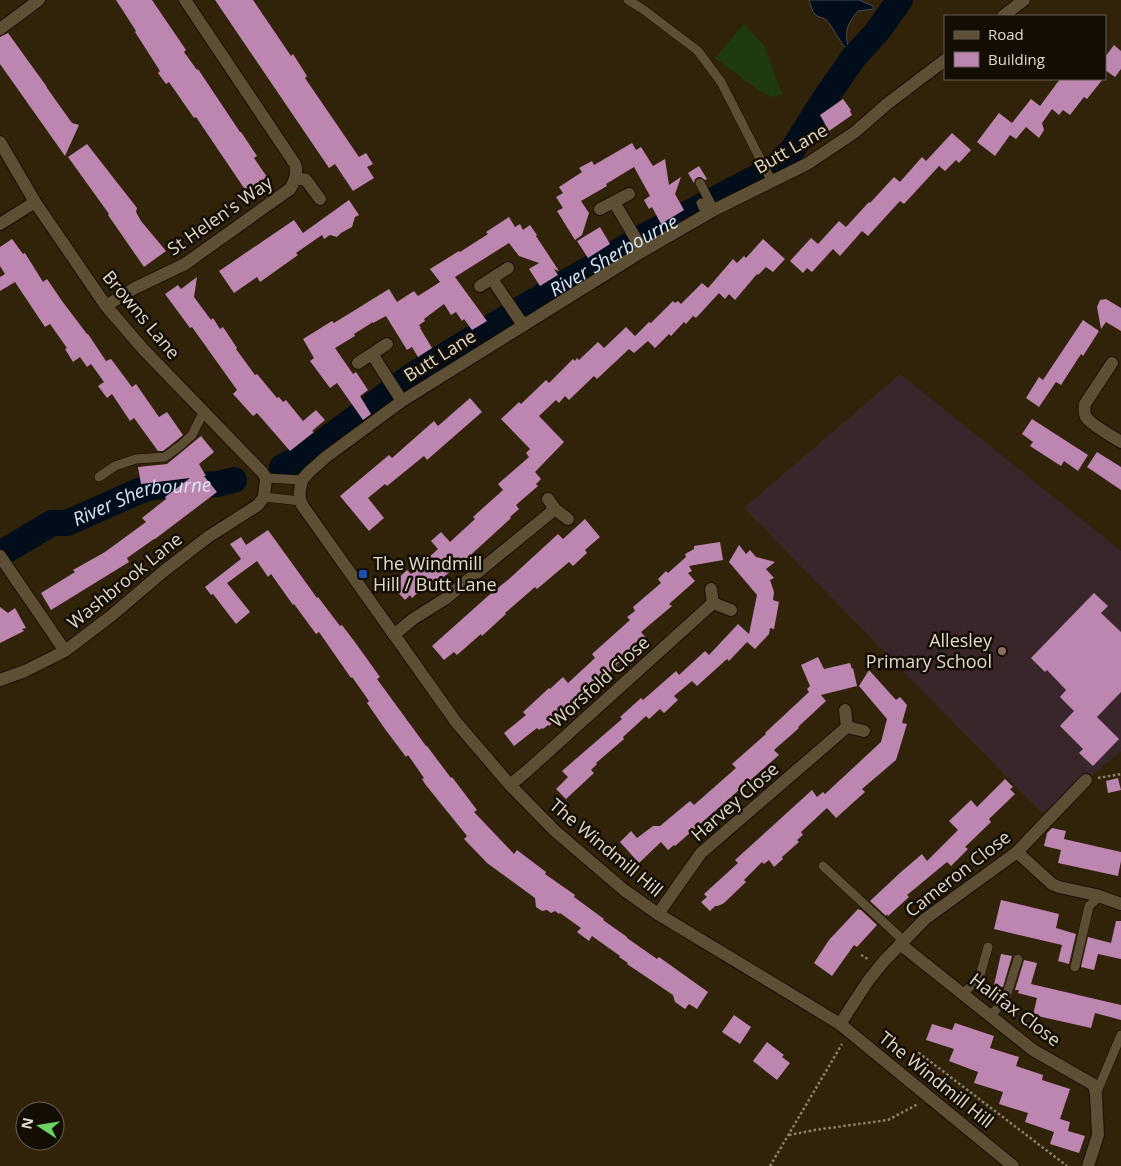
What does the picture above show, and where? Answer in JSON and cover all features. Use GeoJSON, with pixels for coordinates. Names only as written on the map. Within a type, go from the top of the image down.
{"type":"FeatureCollection","features":[{"type":"Feature","properties":{"kind":"street"},"geometry":{"type":"LineString","coordinates":[[0,29],[40,0]]}},
{"type":"Feature","properties":{"kind":"street","name":"St Helen's Way"},"geometry":{"type":"LineString","coordinates":[[106,306],[133,289],[185,264],[290,189],[296,178],[297,170],[295,164],[185,0]]}},
{"type":"Feature","properties":{"kind":"street"},"geometry":{"type":"LineString","coordinates":[[1004,15],[1024,0]]}},
{"type":"Feature","properties":{"kind":"street","name":"Butt Lane"},"geometry":{"type":"LineString","coordinates":[[302,480],[308,472],[400,398],[517,316],[639,243],[707,206],[768,175],[807,164],[855,132],[887,104],[944,61]]}},
{"type":"Feature","properties":{"kind":"street","name":"Browns Lane"},"geometry":{"type":"LineString","coordinates":[[0,142],[35,202],[106,306],[143,349],[266,478]]}},
{"type":"Feature","properties":{"kind":"street","name":"St Helen's Way"},"geometry":{"type":"LineString","coordinates":[[296,178],[306,180],[320,199]]}},
{"type":"Feature","properties":{"kind":"street"},"geometry":{"type":"LineString","coordinates":[[600,209],[629,194]]}},
{"type":"Feature","properties":{"kind":"street"},"geometry":{"type":"LineString","coordinates":[[0,224],[35,202]]}},
{"type":"Feature","properties":{"kind":"street"},"geometry":{"type":"LineString","coordinates":[[614,202],[639,243]]}},
{"type":"Feature","properties":{"kind":"street"},"geometry":{"type":"LineString","coordinates":[[480,286],[508,268]]}},
{"type":"Feature","properties":{"kind":"street"},"geometry":{"type":"LineString","coordinates":[[492,279],[517,316]]}},
{"type":"Feature","properties":{"kind":"street"},"geometry":{"type":"LineString","coordinates":[[358,362],[387,344]]}},
{"type":"Feature","properties":{"kind":"street","name":"Butt Lane"},"geometry":{"type":"LineString","coordinates":[[372,354],[400,398]]}},
{"type":"Feature","properties":{"kind":"street"},"geometry":{"type":"LineString","coordinates":[[1112,363],[1085,404],[1084,410],[1090,422],[1121,442]]}},
{"type":"Feature","properties":{"kind":"street"},"geometry":{"type":"LineString","coordinates":[[264,496],[266,478]]}},
{"type":"Feature","properties":{"kind":"street"},"geometry":{"type":"LineString","coordinates":[[300,501],[299,492],[302,480]]}},
{"type":"Feature","properties":{"kind":"street","name":"Washbrook Lane"},"geometry":{"type":"LineString","coordinates":[[0,680],[64,651],[111,616],[208,537],[258,505],[264,496]]}},
{"type":"Feature","properties":{"kind":"street","name":"The Windmill Hill"},"geometry":{"type":"LineString","coordinates":[[300,501],[456,722],[510,785],[555,831],[624,890],[658,914],[845,1028],[1013,1166]]}},
{"type":"Feature","properties":{"kind":"street"},"geometry":{"type":"LineString","coordinates":[[394,635],[413,619],[445,598],[551,504],[568,519]]}},
{"type":"Feature","properties":{"kind":"street"},"geometry":{"type":"LineString","coordinates":[[2,559],[64,651]]}},
{"type":"Feature","properties":{"kind":"street"},"geometry":{"type":"LineString","coordinates":[[711,589],[713,604],[731,610]]}},
{"type":"Feature","properties":{"kind":"street","name":"Worsfold Close"},"geometry":{"type":"LineString","coordinates":[[510,785],[713,604]]}},
{"type":"Feature","properties":{"kind":"street"},"geometry":{"type":"LineString","coordinates":[[845,710],[848,727],[864,731]]}},
{"type":"Feature","properties":{"kind":"street","name":"Harvey Close"},"geometry":{"type":"LineString","coordinates":[[658,914],[701,853],[848,727]]}},
{"type":"Feature","properties":{"kind":"street","name":"Cameron Close"},"geometry":{"type":"LineString","coordinates":[[845,1028],[868,981],[902,942],[925,920],[1017,852],[1086,780]]}},
{"type":"Feature","properties":{"kind":"street"},"geometry":{"type":"LineString","coordinates":[[1017,852],[1052,884],[1121,904]]}},
{"type":"Feature","properties":{"kind":"street","name":"Halifax Close"},"geometry":{"type":"LineString","coordinates":[[902,942],[962,994],[1033,1050],[1094,1086],[1096,1095]]}},
{"type":"Feature","properties":{"kind":"street"},"geometry":{"type":"LineString","coordinates":[[1088,1166],[1098,1135],[1096,1095]]}},
{"type":"Feature","properties":{"kind":"lane"},"geometry":{"type":"LineString","coordinates":[[628,0],[698,51],[721,82],[768,175]]}},
{"type":"Feature","properties":{"kind":"lane"},"geometry":{"type":"LineString","coordinates":[[700,183],[707,206]]}},
{"type":"Feature","properties":{"kind":"lane"},"geometry":{"type":"LineString","coordinates":[[99,477],[115,466],[136,459],[165,457],[192,435],[204,411]]}},
{"type":"Feature","properties":{"kind":"lane"},"geometry":{"type":"LineString","coordinates":[[266,478],[302,480]]}},
{"type":"Feature","properties":{"kind":"lane"},"geometry":{"type":"LineString","coordinates":[[264,496],[300,501]]}},
{"type":"Feature","properties":{"kind":"lane"},"geometry":{"type":"LineString","coordinates":[[823,866],[902,942]]}},
{"type":"Feature","properties":{"kind":"lane"},"geometry":{"type":"LineString","coordinates":[[1076,967],[1089,906],[1099,897]]}},
{"type":"Feature","properties":{"kind":"lane"},"geometry":{"type":"LineString","coordinates":[[962,994],[980,979],[988,947]]}},
{"type":"Feature","properties":{"kind":"lane"},"geometry":{"type":"LineString","coordinates":[[990,1016],[1005,1000],[1018,959]]}},
{"type":"Feature","properties":{"kind":"lane"},"geometry":{"type":"LineString","coordinates":[[1096,1095],[1121,1035]]}},
{"type":"Feature","properties":{"kind":"path"},"geometry":{"type":"LineString","coordinates":[[1086,780],[1121,774]]}},
{"type":"Feature","properties":{"kind":"path"},"geometry":{"type":"LineString","coordinates":[[770,1166],[789,1135],[845,1028]]}},
{"type":"Feature","properties":{"kind":"path"},"geometry":{"type":"LineString","coordinates":[[902,1074],[919,1053],[1067,1166]]}},
{"type":"Feature","properties":{"kind":"path"},"geometry":{"type":"LineString","coordinates":[[789,1135],[888,1120],[918,1104]]}},
{"type":"Feature","properties":{"kind":"shaded area","name":"Allesley Primary School"},"geometry":{"type":"Polygon","coordinates":[[[900,374],[1121,551],[1121,751],[1042,813],[744,508],[900,374]]]}},
{"type":"Feature","properties":{"kind":"green space"},"geometry":{"type":"Polygon","coordinates":[[[744,24],[764,45],[782,94],[771,97],[758,90],[715,58],[744,24]]]}},
{"type":"Feature","properties":{"kind":"water"},"geometry":{"type":"Polygon","coordinates":[[[809,0],[859,0],[873,6],[874,9],[858,11],[849,23],[846,35],[848,46],[845,47],[829,23],[813,12],[809,0]]]}},
{"type":"Feature","properties":{"kind":"building"},"geometry":{"type":"Polygon","coordinates":[[[116,0],[152,0],[186,50],[184,52],[198,69],[257,156],[254,158],[267,177],[246,191],[196,117],[194,118],[169,82],[166,84],[158,73],[160,71],[116,0]]]}},
{"type":"Feature","properties":{"kind":"building"},"geometry":{"type":"Polygon","coordinates":[[[215,0],[253,0],[291,56],[293,54],[307,76],[305,78],[359,157],[366,153],[373,164],[367,167],[374,178],[353,191],[335,164],[329,168],[215,0]]]}},
{"type":"Feature","properties":{"kind":"building"},"geometry":{"type":"Polygon","coordinates":[[[8,33],[72,123],[79,125],[65,156],[0,64],[0,37],[8,33]]]}},
{"type":"Feature","properties":{"kind":"building"},"geometry":{"type":"Polygon","coordinates":[[[1114,45],[1121,51],[1121,69],[1115,77],[1106,71],[1106,56],[1114,45]]]}},
{"type":"Feature","properties":{"kind":"building"},"geometry":{"type":"Polygon","coordinates":[[[1059,80],[1102,80],[1087,99],[1084,97],[1070,115],[1063,110],[1059,115],[1052,109],[1042,123],[1044,130],[1039,138],[1026,127],[1016,139],[1010,135],[995,156],[977,142],[999,113],[1012,123],[1031,99],[1040,106],[1059,80]]]}},
{"type":"Feature","properties":{"kind":"building"},"geometry":{"type":"Polygon","coordinates":[[[843,99],[851,110],[852,115],[829,131],[820,115],[843,99]]]}},
{"type":"Feature","properties":{"kind":"building"},"geometry":{"type":"Polygon","coordinates":[[[952,133],[971,150],[959,163],[956,160],[945,171],[939,166],[904,204],[900,201],[868,236],[862,231],[840,256],[833,249],[812,272],[807,268],[803,273],[790,261],[811,238],[818,244],[839,221],[846,227],[894,177],[900,182],[922,157],[926,161],[952,133]]]}},
{"type":"Feature","properties":{"kind":"building"},"geometry":{"type":"Polygon","coordinates":[[[632,143],[636,150],[641,147],[653,166],[665,159],[669,185],[681,177],[675,194],[684,210],[661,224],[652,207],[649,209],[644,200],[650,196],[634,167],[581,201],[589,213],[582,235],[575,240],[557,211],[563,208],[556,197],[563,193],[559,187],[582,172],[579,168],[592,161],[594,165],[632,143]]]}},
{"type":"Feature","properties":{"kind":"building"},"geometry":{"type":"Polygon","coordinates":[[[87,144],[137,208],[136,212],[141,221],[166,251],[144,267],[68,157],[87,144]]]}},
{"type":"Feature","properties":{"kind":"building"},"geometry":{"type":"Polygon","coordinates":[[[699,166],[707,179],[698,177],[694,183],[688,173],[699,166]]]}},
{"type":"Feature","properties":{"kind":"building"},"geometry":{"type":"Polygon","coordinates":[[[349,200],[359,215],[355,217],[352,227],[337,237],[330,235],[324,239],[322,235],[260,282],[257,277],[234,293],[219,271],[294,220],[303,233],[349,200]]]}},
{"type":"Feature","properties":{"kind":"building"},"geometry":{"type":"Polygon","coordinates":[[[509,217],[515,227],[520,224],[523,230],[530,225],[559,271],[554,269],[558,275],[540,286],[529,269],[539,263],[519,256],[509,243],[455,277],[487,321],[472,330],[456,312],[451,315],[444,304],[419,325],[432,348],[418,357],[412,347],[407,350],[386,316],[373,322],[335,348],[353,374],[356,372],[368,390],[360,396],[371,414],[363,420],[337,383],[330,388],[310,361],[314,358],[303,339],[332,321],[334,323],[389,289],[397,302],[414,291],[418,296],[440,282],[430,269],[488,234],[486,232],[509,217]]]}},
{"type":"Feature","properties":{"kind":"building"},"geometry":{"type":"Polygon","coordinates":[[[600,227],[610,244],[588,258],[577,241],[600,227]]]}},
{"type":"Feature","properties":{"kind":"building"},"geometry":{"type":"Polygon","coordinates":[[[12,239],[23,254],[25,253],[43,282],[47,279],[106,361],[111,359],[132,387],[136,384],[159,417],[167,412],[183,435],[163,451],[158,451],[134,418],[130,421],[112,394],[107,398],[98,386],[104,382],[91,364],[87,367],[80,357],[73,362],[65,349],[67,348],[50,324],[45,327],[15,282],[0,291],[0,277],[5,274],[0,266],[0,247],[12,239]]]}},
{"type":"Feature","properties":{"kind":"building"},"geometry":{"type":"Polygon","coordinates":[[[763,239],[785,259],[773,272],[766,267],[757,274],[735,300],[729,294],[725,299],[719,293],[696,318],[693,316],[686,324],[684,322],[671,336],[669,334],[655,348],[648,341],[634,353],[629,349],[597,379],[594,376],[569,400],[565,396],[559,403],[556,400],[539,416],[564,442],[535,472],[541,479],[536,484],[538,486],[516,505],[519,509],[511,518],[463,562],[430,589],[426,585],[412,598],[410,595],[405,600],[391,585],[407,570],[411,574],[438,549],[431,541],[441,532],[450,542],[475,519],[473,517],[503,490],[498,484],[529,457],[526,453],[530,449],[501,419],[519,402],[521,404],[546,380],[549,383],[573,359],[575,361],[577,358],[579,360],[598,342],[604,348],[626,327],[635,336],[673,301],[675,303],[678,301],[681,304],[702,283],[708,288],[733,259],[737,263],[744,256],[746,258],[763,239]]]}},
{"type":"Feature","properties":{"kind":"building"},"geometry":{"type":"Polygon","coordinates":[[[197,277],[194,297],[211,320],[213,318],[220,329],[223,327],[255,375],[257,374],[277,398],[279,397],[283,402],[286,400],[303,421],[316,410],[325,420],[312,431],[314,432],[290,451],[257,413],[253,416],[233,394],[237,390],[192,327],[190,328],[165,294],[178,285],[181,289],[197,277]]]}},
{"type":"Feature","properties":{"kind":"building"},"geometry":{"type":"Polygon","coordinates":[[[1106,299],[1121,308],[1121,331],[1106,322],[1101,329],[1097,307],[1100,300],[1106,299]]]}},
{"type":"Feature","properties":{"kind":"building"},"geometry":{"type":"Polygon","coordinates":[[[1083,320],[1099,331],[1061,385],[1056,382],[1039,407],[1026,398],[1039,377],[1043,380],[1083,320]]]}},
{"type":"Feature","properties":{"kind":"building"},"geometry":{"type":"Polygon","coordinates":[[[470,398],[482,412],[427,460],[424,456],[387,486],[385,484],[368,498],[384,518],[369,531],[340,496],[389,455],[392,458],[434,421],[438,426],[470,398]]]}},
{"type":"Feature","properties":{"kind":"building"},"geometry":{"type":"Polygon","coordinates":[[[1032,419],[1088,455],[1078,471],[1064,461],[1061,466],[1030,446],[1033,442],[1022,434],[1032,419]]]}},
{"type":"Feature","properties":{"kind":"building"},"geometry":{"type":"Polygon","coordinates":[[[201,436],[214,452],[199,464],[206,476],[204,476],[217,492],[127,558],[129,562],[51,610],[41,593],[75,572],[73,570],[105,552],[146,522],[142,518],[190,478],[141,484],[138,467],[167,464],[201,436]]]}},
{"type":"Feature","properties":{"kind":"building"},"geometry":{"type":"Polygon","coordinates":[[[1097,452],[1121,467],[1121,490],[1087,467],[1097,452]]]}},
{"type":"Feature","properties":{"kind":"building"},"geometry":{"type":"Polygon","coordinates":[[[585,519],[600,537],[585,550],[587,553],[573,566],[569,562],[537,589],[535,587],[482,636],[481,634],[457,655],[454,652],[444,660],[432,646],[558,534],[563,539],[585,519]]]}},
{"type":"Feature","properties":{"kind":"building"},"geometry":{"type":"Polygon","coordinates":[[[268,530],[317,598],[340,626],[342,625],[357,645],[380,677],[377,679],[426,746],[477,810],[474,812],[514,854],[517,850],[627,938],[657,959],[659,957],[708,992],[697,1009],[689,1004],[685,1009],[675,1002],[673,995],[627,964],[620,956],[592,936],[589,941],[577,932],[581,928],[560,913],[555,911],[551,913],[547,910],[542,911],[536,907],[535,898],[487,863],[464,839],[467,836],[425,784],[422,779],[424,778],[408,755],[406,757],[385,729],[367,703],[369,701],[319,632],[316,634],[271,574],[268,577],[257,561],[227,583],[250,612],[236,624],[213,594],[211,595],[205,587],[241,559],[230,544],[241,537],[246,545],[268,530]]]}},
{"type":"Feature","properties":{"kind":"building"},"geometry":{"type":"Polygon","coordinates":[[[720,542],[723,560],[689,566],[692,571],[688,573],[695,581],[669,604],[672,606],[641,632],[647,639],[549,726],[539,730],[537,728],[514,746],[504,733],[526,715],[523,712],[563,677],[568,683],[595,658],[592,654],[630,620],[627,617],[635,611],[633,607],[661,583],[658,579],[686,557],[685,554],[694,549],[694,546],[720,542]]]}},
{"type":"Feature","properties":{"kind":"building"},"geometry":{"type":"Polygon","coordinates":[[[739,545],[746,554],[750,550],[756,557],[775,562],[766,569],[774,578],[770,580],[774,592],[773,600],[779,602],[774,629],[770,628],[769,634],[755,649],[747,642],[729,661],[727,659],[697,686],[692,681],[674,696],[678,700],[664,713],[660,709],[649,719],[646,716],[623,737],[624,739],[596,763],[591,770],[594,773],[566,799],[556,789],[568,777],[562,771],[622,719],[620,717],[641,698],[643,700],[676,671],[679,675],[705,651],[709,655],[738,624],[749,634],[757,595],[729,562],[739,545]]]}},
{"type":"Feature","properties":{"kind":"building"},"geometry":{"type":"Polygon","coordinates":[[[1094,593],[1108,606],[1101,613],[1121,632],[1121,692],[1097,717],[1119,739],[1093,766],[1079,753],[1083,749],[1060,726],[1074,711],[1060,697],[1066,690],[1047,670],[1045,672],[1031,658],[1094,593]]]}},
{"type":"Feature","properties":{"kind":"building"},"geometry":{"type":"Polygon","coordinates":[[[0,607],[8,613],[15,608],[26,628],[22,629],[24,631],[0,643],[0,607]]]}},
{"type":"Feature","properties":{"kind":"building"},"geometry":{"type":"Polygon","coordinates":[[[818,657],[824,669],[850,663],[857,686],[821,695],[826,701],[774,750],[779,755],[675,846],[668,850],[661,842],[639,863],[620,842],[631,831],[637,838],[653,826],[660,826],[690,801],[694,805],[736,768],[732,764],[809,692],[807,689],[810,686],[801,665],[818,657]]]}},
{"type":"Feature","properties":{"kind":"building"},"geometry":{"type":"Polygon","coordinates":[[[869,670],[896,700],[900,697],[907,705],[902,723],[907,724],[896,760],[862,789],[865,792],[836,818],[827,808],[801,832],[803,835],[797,840],[799,842],[774,867],[769,860],[764,864],[762,862],[744,880],[746,882],[724,903],[715,906],[710,911],[701,902],[707,897],[704,894],[738,863],[735,860],[812,790],[817,797],[823,792],[825,794],[881,742],[887,719],[859,686],[869,670]]]}},
{"type":"Feature","properties":{"kind":"building"},"geometry":{"type":"Polygon","coordinates":[[[1118,778],[1121,790],[1108,793],[1106,781],[1118,778]]]}},
{"type":"Feature","properties":{"kind":"building"},"geometry":{"type":"Polygon","coordinates":[[[1005,779],[1013,787],[1010,789],[1015,794],[989,819],[991,822],[965,847],[968,849],[951,866],[947,862],[907,895],[909,897],[888,916],[870,901],[922,854],[927,861],[958,830],[949,821],[971,800],[977,807],[1005,779]]]}},
{"type":"Feature","properties":{"kind":"building"},"geometry":{"type":"Polygon","coordinates":[[[1052,828],[1066,831],[1064,839],[1121,852],[1118,876],[1058,863],[1061,850],[1044,846],[1047,833],[1052,828]]]}},
{"type":"Feature","properties":{"kind":"building"},"geometry":{"type":"Polygon","coordinates":[[[1001,900],[1059,914],[1056,928],[1076,934],[1069,964],[1058,961],[1062,945],[994,929],[1001,900]]]}},
{"type":"Feature","properties":{"kind":"building"},"geometry":{"type":"Polygon","coordinates":[[[858,909],[877,925],[857,947],[854,945],[832,976],[814,963],[829,940],[858,909]]]}},
{"type":"Feature","properties":{"kind":"building"},"geometry":{"type":"Polygon","coordinates":[[[1116,921],[1121,921],[1121,959],[1098,954],[1094,970],[1081,967],[1088,937],[1111,943],[1116,921]]]}},
{"type":"Feature","properties":{"kind":"building"},"geometry":{"type":"Polygon","coordinates":[[[1001,954],[1012,956],[1003,987],[994,985],[1001,954]]]}},
{"type":"Feature","properties":{"kind":"building"},"geometry":{"type":"Polygon","coordinates":[[[1024,960],[1037,963],[1031,984],[1121,1005],[1121,1020],[1095,1013],[1091,1028],[1033,1015],[1037,998],[1018,993],[1019,990],[1015,990],[1024,960]]]}},
{"type":"Feature","properties":{"kind":"building"},"geometry":{"type":"Polygon","coordinates":[[[734,1015],[751,1027],[740,1044],[722,1032],[734,1015]]]}},
{"type":"Feature","properties":{"kind":"building"},"geometry":{"type":"Polygon","coordinates":[[[955,1023],[994,1036],[990,1048],[1019,1057],[1016,1066],[1043,1075],[1042,1080],[1070,1089],[1060,1119],[1070,1122],[1068,1131],[1085,1136],[1079,1153],[1050,1144],[1054,1132],[1025,1122],[1028,1113],[999,1104],[1003,1092],[974,1083],[978,1072],[949,1061],[954,1049],[926,1040],[932,1024],[952,1030],[955,1023]]]}},
{"type":"Feature","properties":{"kind":"building"},"geometry":{"type":"Polygon","coordinates":[[[767,1042],[784,1055],[782,1057],[790,1063],[777,1080],[753,1061],[767,1042]]]}},
{"type":"Feature","properties":{"kind":"waterway","name":"River Sherbourne"},"geometry":{"type":"LineString","coordinates":[[282,467],[307,454],[413,375],[529,304],[647,235],[776,167],[793,149],[854,57],[876,33],[900,0]]}},
{"type":"Feature","properties":{"kind":"waterway","name":"River Sherbourne"},"geometry":{"type":"LineString","coordinates":[[0,554],[52,523],[67,523],[139,491],[152,487],[218,484],[234,480]]}},
{"type":"Feature","properties":{"kind":"place","name":"The Windmill Hill / Butt Lane"},"geometry":{"type":"Point","coordinates":[363,574]}},
{"type":"Feature","properties":{"kind":"place","name":"Allesley Primary School"},"geometry":{"type":"Point","coordinates":[1002,651]}}]}
